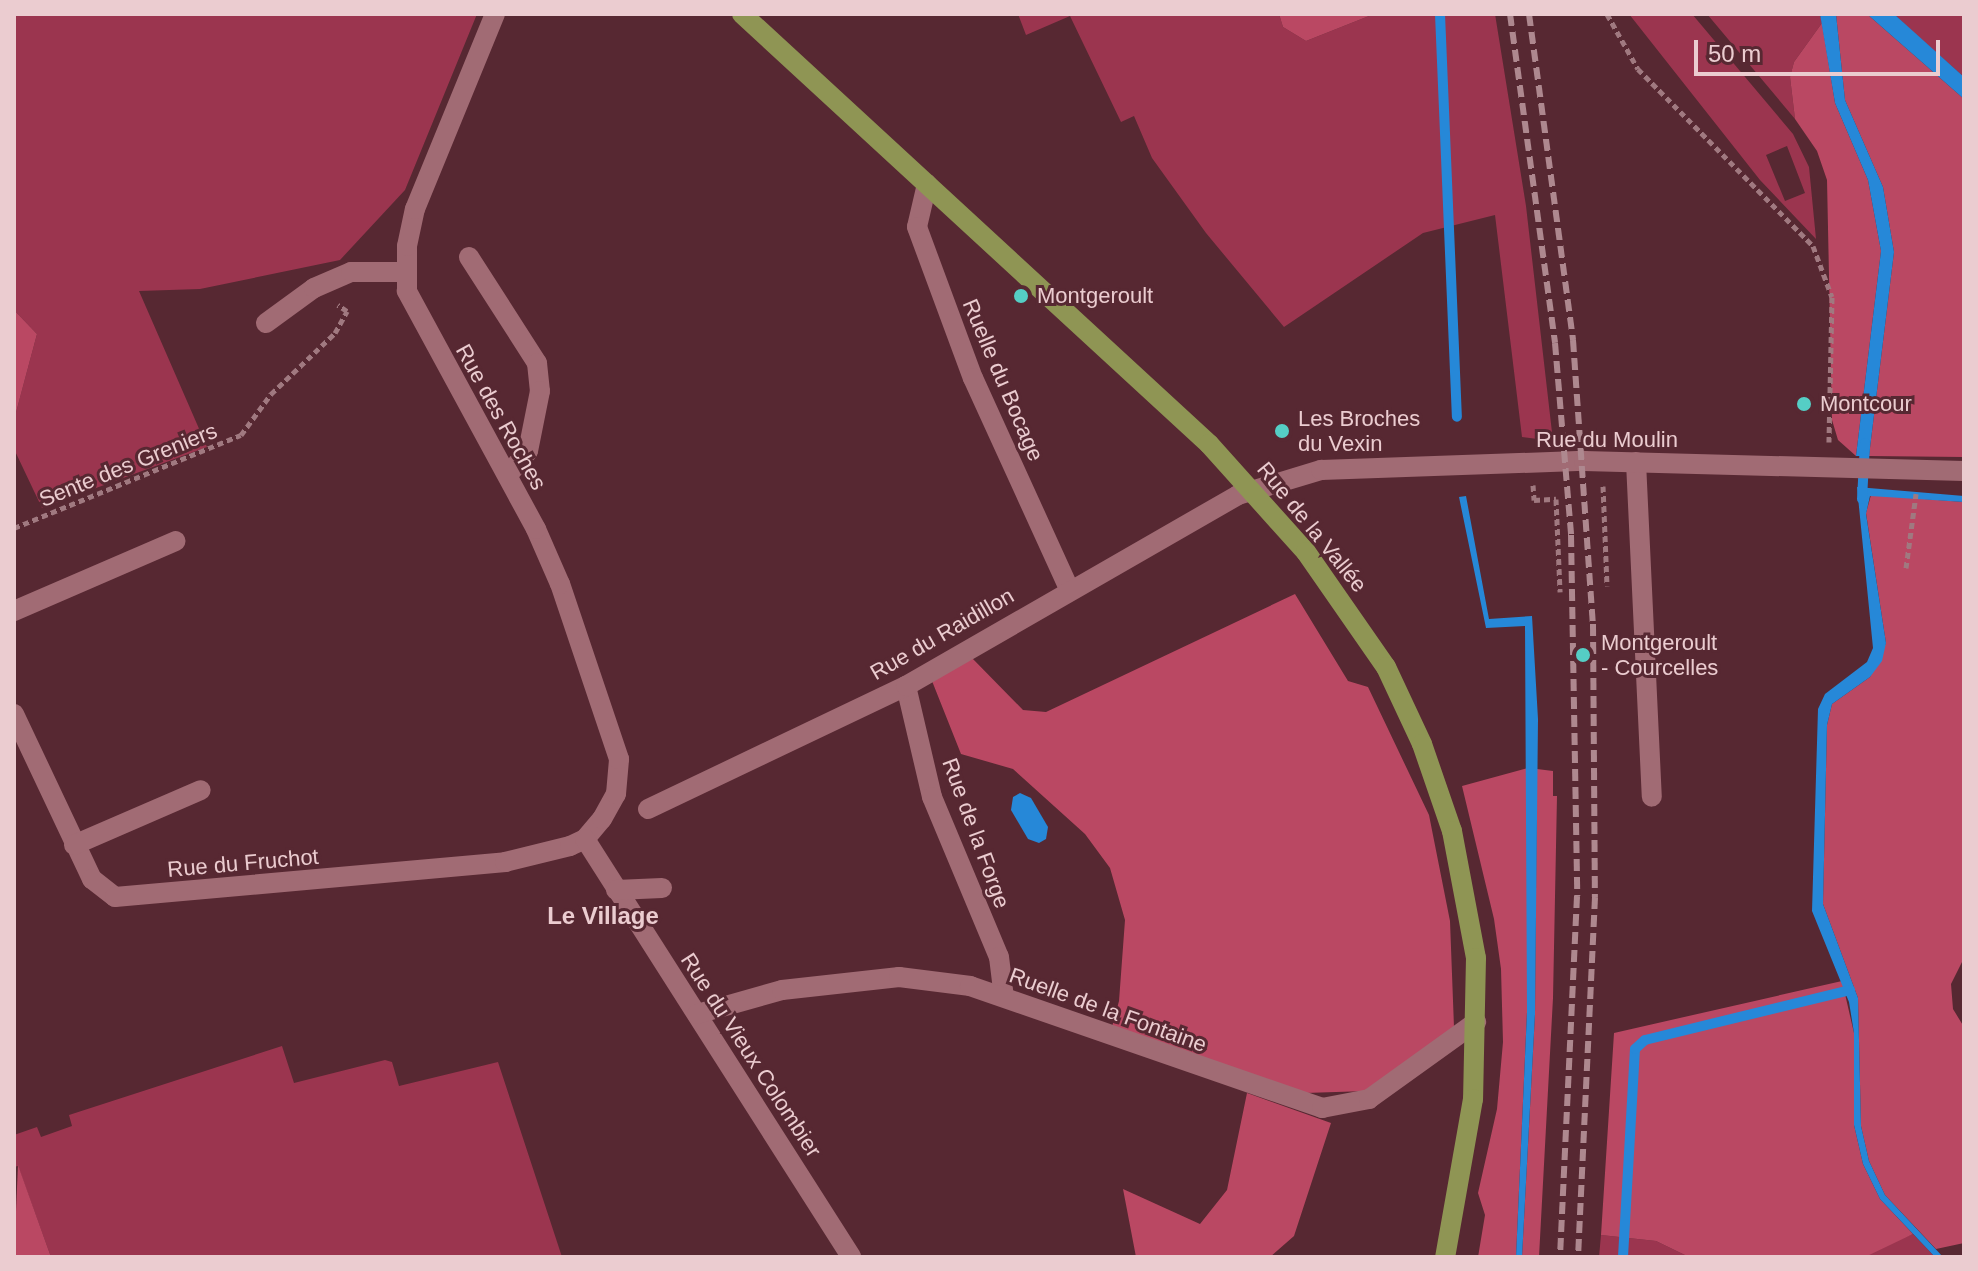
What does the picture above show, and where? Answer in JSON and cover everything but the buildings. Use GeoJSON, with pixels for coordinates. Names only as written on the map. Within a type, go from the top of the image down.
{"type":"FeatureCollection","features":[{"type":"Feature","properties":{"kind":"main road","name":"Rue de la Vallée"},"geometry":{"type":"LineString","coordinates":[[742,14],[1253,489],[1363,631],[1422,744],[1452,831],[1470,918],[1476,1022],[1473,1099],[1445,1257]]}},
{"type":"Feature","properties":{"kind":"street","name":"Rue des Roches"},"geometry":{"type":"LineString","coordinates":[[495,14],[415,209],[405,272],[413,310],[508,475],[554,570],[619,759],[616,794],[585,839]]}},
{"type":"Feature","properties":{"kind":"street","name":"Ruelle du Bocage"},"geometry":{"type":"LineString","coordinates":[[927,184],[917,227],[973,378],[1069,589]]}},
{"type":"Feature","properties":{"kind":"street"},"geometry":{"type":"LineString","coordinates":[[469,257],[537,363],[540,391],[528,451],[508,475]]}},
{"type":"Feature","properties":{"kind":"street"},"geometry":{"type":"LineString","coordinates":[[266,323],[314,288],[351,272],[405,272]]}},
{"type":"Feature","properties":{"kind":"street","name":"Rue du Moulin"},"geometry":{"type":"LineString","coordinates":[[1253,489],[1321,470],[1602,462],[1964,471]]}},
{"type":"Feature","properties":{"kind":"street"},"geometry":{"type":"LineString","coordinates":[[1636,462],[1652,797]]}},
{"type":"Feature","properties":{"kind":"street","name":"Rue du Raidillon"},"geometry":{"type":"LineString","coordinates":[[648,809],[906,686],[1069,589],[1253,489]]}},
{"type":"Feature","properties":{"kind":"street"},"geometry":{"type":"LineString","coordinates":[[14,611],[176,541]]}},
{"type":"Feature","properties":{"kind":"street","name":"Rue de la Forge"},"geometry":{"type":"LineString","coordinates":[[906,686],[932,797],[999,957],[1004,996]]}},
{"type":"Feature","properties":{"kind":"street","name":"Rue du Fruchot"},"geometry":{"type":"LineString","coordinates":[[14,714],[74,845],[102,891],[127,899],[505,862],[585,839]]}},
{"type":"Feature","properties":{"kind":"street"},"geometry":{"type":"LineString","coordinates":[[74,845],[201,790]]}},
{"type":"Feature","properties":{"kind":"street","name":"Rue du Vieux Colombier"},"geometry":{"type":"LineString","coordinates":[[585,839],[851,1257]]}},
{"type":"Feature","properties":{"kind":"street"},"geometry":{"type":"LineString","coordinates":[[616,890],[662,888]]}},
{"type":"Feature","properties":{"kind":"street","name":"Ruelle de la Fontaine"},"geometry":{"type":"LineString","coordinates":[[697,1014],[782,990],[899,977],[1004,996],[1180,1063],[1322,1108],[1369,1099],[1476,1022]]}},
{"type":"Feature","properties":{"kind":"path"},"geometry":{"type":"LineString","coordinates":[[1607,14],[1638,69],[1813,246],[1832,297],[1830,467]]}},
{"type":"Feature","properties":{"kind":"path","name":"Sente des Greniers"},"geometry":{"type":"LineString","coordinates":[[14,528],[241,435],[271,394],[335,333],[347,311],[314,288]]}},
{"type":"Feature","properties":{"kind":"path"},"geometry":{"type":"LineString","coordinates":[[1602,462],[1607,586]]}},
{"type":"Feature","properties":{"kind":"path"},"geometry":{"type":"LineString","coordinates":[[1532,464],[1534,500],[1556,499],[1560,592]]}},
{"type":"Feature","properties":{"kind":"path"},"geometry":{"type":"LineString","coordinates":[[1906,568],[1915,504]]}},
{"type":"Feature","properties":{"kind":"shaded area"},"geometry":{"type":"Polygon","coordinates":[[[14,14],[477,14],[405,190],[340,260],[200,289],[139,291],[207,447],[42,508],[14,449],[14,420],[37,334],[14,310],[14,14]]]}},
{"type":"Feature","properties":{"kind":"shaded area"},"geometry":{"type":"Polygon","coordinates":[[[1018,14],[1279,14],[1283,27],[1306,41],[1374,14],[1495,14],[1526,206],[1553,441],[1522,437],[1495,215],[1423,233],[1284,327],[1206,233],[1152,158],[1134,116],[1121,122],[1070,16],[1026,35],[1018,14]]]}},
{"type":"Feature","properties":{"kind":"shaded area"},"geometry":{"type":"Polygon","coordinates":[[[1279,14],[1374,14],[1306,41],[1283,27],[1279,14]]]}},
{"type":"Feature","properties":{"kind":"shaded area"},"geometry":{"type":"Polygon","coordinates":[[[1629,14],[1692,14],[1793,134],[1809,167],[1816,239],[1760,180],[1629,14]],[[1787,146],[1766,155],[1785,201],[1805,193],[1787,146]]]}},
{"type":"Feature","properties":{"kind":"shaded area"},"geometry":{"type":"Polygon","coordinates":[[[1707,14],[1820,14],[1822,23],[1794,62],[1790,77],[1795,119],[1707,14]]]}},
{"type":"Feature","properties":{"kind":"shaded area"},"geometry":{"type":"Polygon","coordinates":[[[1836,14],[1867,14],[1964,99],[1964,457],[1869,456],[1894,252],[1883,187],[1845,100],[1836,14]]]}},
{"type":"Feature","properties":{"kind":"shaded area"},"geometry":{"type":"Polygon","coordinates":[[[1894,14],[1964,14],[1964,77],[1913,32],[1894,14]]]}},
{"type":"Feature","properties":{"kind":"shaded area"},"geometry":{"type":"Polygon","coordinates":[[[1822,23],[1835,103],[1868,180],[1881,251],[1856,456],[1838,440],[1832,420],[1827,180],[1817,151],[1795,119],[1790,77],[1794,62],[1822,23]]]}},
{"type":"Feature","properties":{"kind":"shaded area"},"geometry":{"type":"Polygon","coordinates":[[[14,310],[37,334],[14,420],[14,310]]]}},
{"type":"Feature","properties":{"kind":"shaded area"},"geometry":{"type":"Polygon","coordinates":[[[1871,495],[1964,502],[1964,958],[1951,984],[1953,1009],[1964,1027],[1964,1243],[1936,1249],[1885,1195],[1869,1161],[1861,1126],[1858,998],[1823,904],[1827,725],[1832,704],[1870,677],[1886,643],[1866,513],[1871,495]]]}},
{"type":"Feature","properties":{"kind":"shaded area"},"geometry":{"type":"Polygon","coordinates":[[[1295,594],[1348,681],[1368,687],[1429,815],[1450,921],[1454,1027],[1367,1091],[1305,1093],[1112,1027],[1119,1001],[1125,920],[1110,868],[1085,834],[1013,769],[961,754],[932,681],[972,658],[1023,710],[1046,712],[1295,594]]]}},
{"type":"Feature","properties":{"kind":"shaded area"},"geometry":{"type":"Polygon","coordinates":[[[1528,768],[1527,1012],[1516,1257],[1478,1257],[1485,1215],[1478,1193],[1497,1109],[1503,1042],[1501,969],[1494,919],[1462,786],[1528,768]]]}},
{"type":"Feature","properties":{"kind":"shaded area"},"geometry":{"type":"Polygon","coordinates":[[[1537,769],[1553,771],[1553,796],[1557,796],[1553,998],[1539,1257],[1522,1257],[1535,1014],[1537,769]]]}},
{"type":"Feature","properties":{"kind":"shaded area"},"geometry":{"type":"Polygon","coordinates":[[[1842,981],[1854,1033],[1854,1125],[1863,1164],[1880,1199],[1913,1234],[1865,1257],[1689,1257],[1656,1241],[1601,1235],[1614,1033],[1842,981]]]}},
{"type":"Feature","properties":{"kind":"shaded area"},"geometry":{"type":"Polygon","coordinates":[[[282,1046],[294,1083],[385,1060],[392,1062],[399,1086],[498,1062],[562,1257],[51,1257],[18,1166],[14,1167],[14,1135],[37,1127],[41,1137],[72,1126],[69,1115],[282,1046]]]}},
{"type":"Feature","properties":{"kind":"shaded area"},"geometry":{"type":"Polygon","coordinates":[[[1247,1093],[1331,1123],[1294,1236],[1270,1257],[1136,1257],[1123,1189],[1200,1224],[1227,1190],[1247,1093]]]}},
{"type":"Feature","properties":{"kind":"shaded area"},"geometry":{"type":"Polygon","coordinates":[[[18,1165],[51,1257],[14,1257],[18,1165]]]}},
{"type":"Feature","properties":{"kind":"shaded area"},"geometry":{"type":"Polygon","coordinates":[[[1913,1234],[1935,1257],[1865,1257],[1872,1250],[1913,1234]]]}},
{"type":"Feature","properties":{"kind":"shaded area"},"geometry":{"type":"Polygon","coordinates":[[[1601,1235],[1656,1241],[1689,1257],[1599,1257],[1601,1235]]]}},
{"type":"Feature","properties":{"kind":"water"},"geometry":{"type":"Polygon","coordinates":[[[1820,14],[1836,14],[1845,100],[1883,187],[1894,252],[1869,456],[1856,456],[1881,251],[1868,180],[1835,103],[1820,14]]]}},
{"type":"Feature","properties":{"kind":"water"},"geometry":{"type":"Polygon","coordinates":[[[1867,14],[1894,14],[1964,77],[1964,99],[1867,14]]]}},
{"type":"Feature","properties":{"kind":"water"},"geometry":{"type":"Polygon","coordinates":[[[1857,487],[1964,496],[1964,502],[1870,496],[1866,514],[1886,643],[1882,661],[1870,677],[1832,704],[1827,725],[1823,904],[1858,998],[1861,1126],[1869,1161],[1885,1195],[1943,1257],[1935,1257],[1880,1199],[1863,1164],[1854,1125],[1854,1033],[1849,1002],[1812,911],[1818,709],[1825,694],[1867,662],[1873,648],[1857,487]]]}},
{"type":"Feature","properties":{"kind":"water"},"geometry":{"type":"Polygon","coordinates":[[[1466,496],[1489,619],[1532,616],[1538,719],[1535,1014],[1522,1257],[1516,1257],[1527,1012],[1525,626],[1486,628],[1459,497],[1466,496]]]}},
{"type":"Feature","properties":{"kind":"water"},"geometry":{"type":"Polygon","coordinates":[[[1020,793],[1031,798],[1048,827],[1046,839],[1039,843],[1028,839],[1011,810],[1013,797],[1020,793]]]}},
{"type":"Feature","properties":{"kind":"waterway"},"geometry":{"type":"LineString","coordinates":[[1440,14],[1457,417]]}},
{"type":"Feature","properties":{"kind":"waterway"},"geometry":{"type":"LineString","coordinates":[[1862,499],[1865,443]]}},
{"type":"Feature","properties":{"kind":"waterway"},"geometry":{"type":"LineString","coordinates":[[1623,1257],[1635,1049],[1645,1040],[1850,990]]}},
{"type":"Feature","properties":{"kind":"railway"},"geometry":{"type":"LineString","coordinates":[[1510,14],[1555,343],[1571,535],[1577,896],[1560,1257]]}},
{"type":"Feature","properties":{"kind":"railway"},"geometry":{"type":"LineString","coordinates":[[1529,14],[1573,340],[1593,624],[1595,897],[1578,1257]]}},
{"type":"Feature","properties":{"kind":"place","name":"Montgeroult"},"geometry":{"type":"Point","coordinates":[1021,296]}},
{"type":"Feature","properties":{"kind":"place","name":"Montcour"},"geometry":{"type":"Point","coordinates":[1804,404]}},
{"type":"Feature","properties":{"kind":"place","name":"Les Broches du Vexin"},"geometry":{"type":"Point","coordinates":[1282,431]}},
{"type":"Feature","properties":{"kind":"place","name":"Montgeroult - Courcelles"},"geometry":{"type":"Point","coordinates":[1583,655]}},
{"type":"Feature","properties":{"kind":"district","name":"Le Village"},"geometry":{"type":"Point","coordinates":[603,916]}}]}
